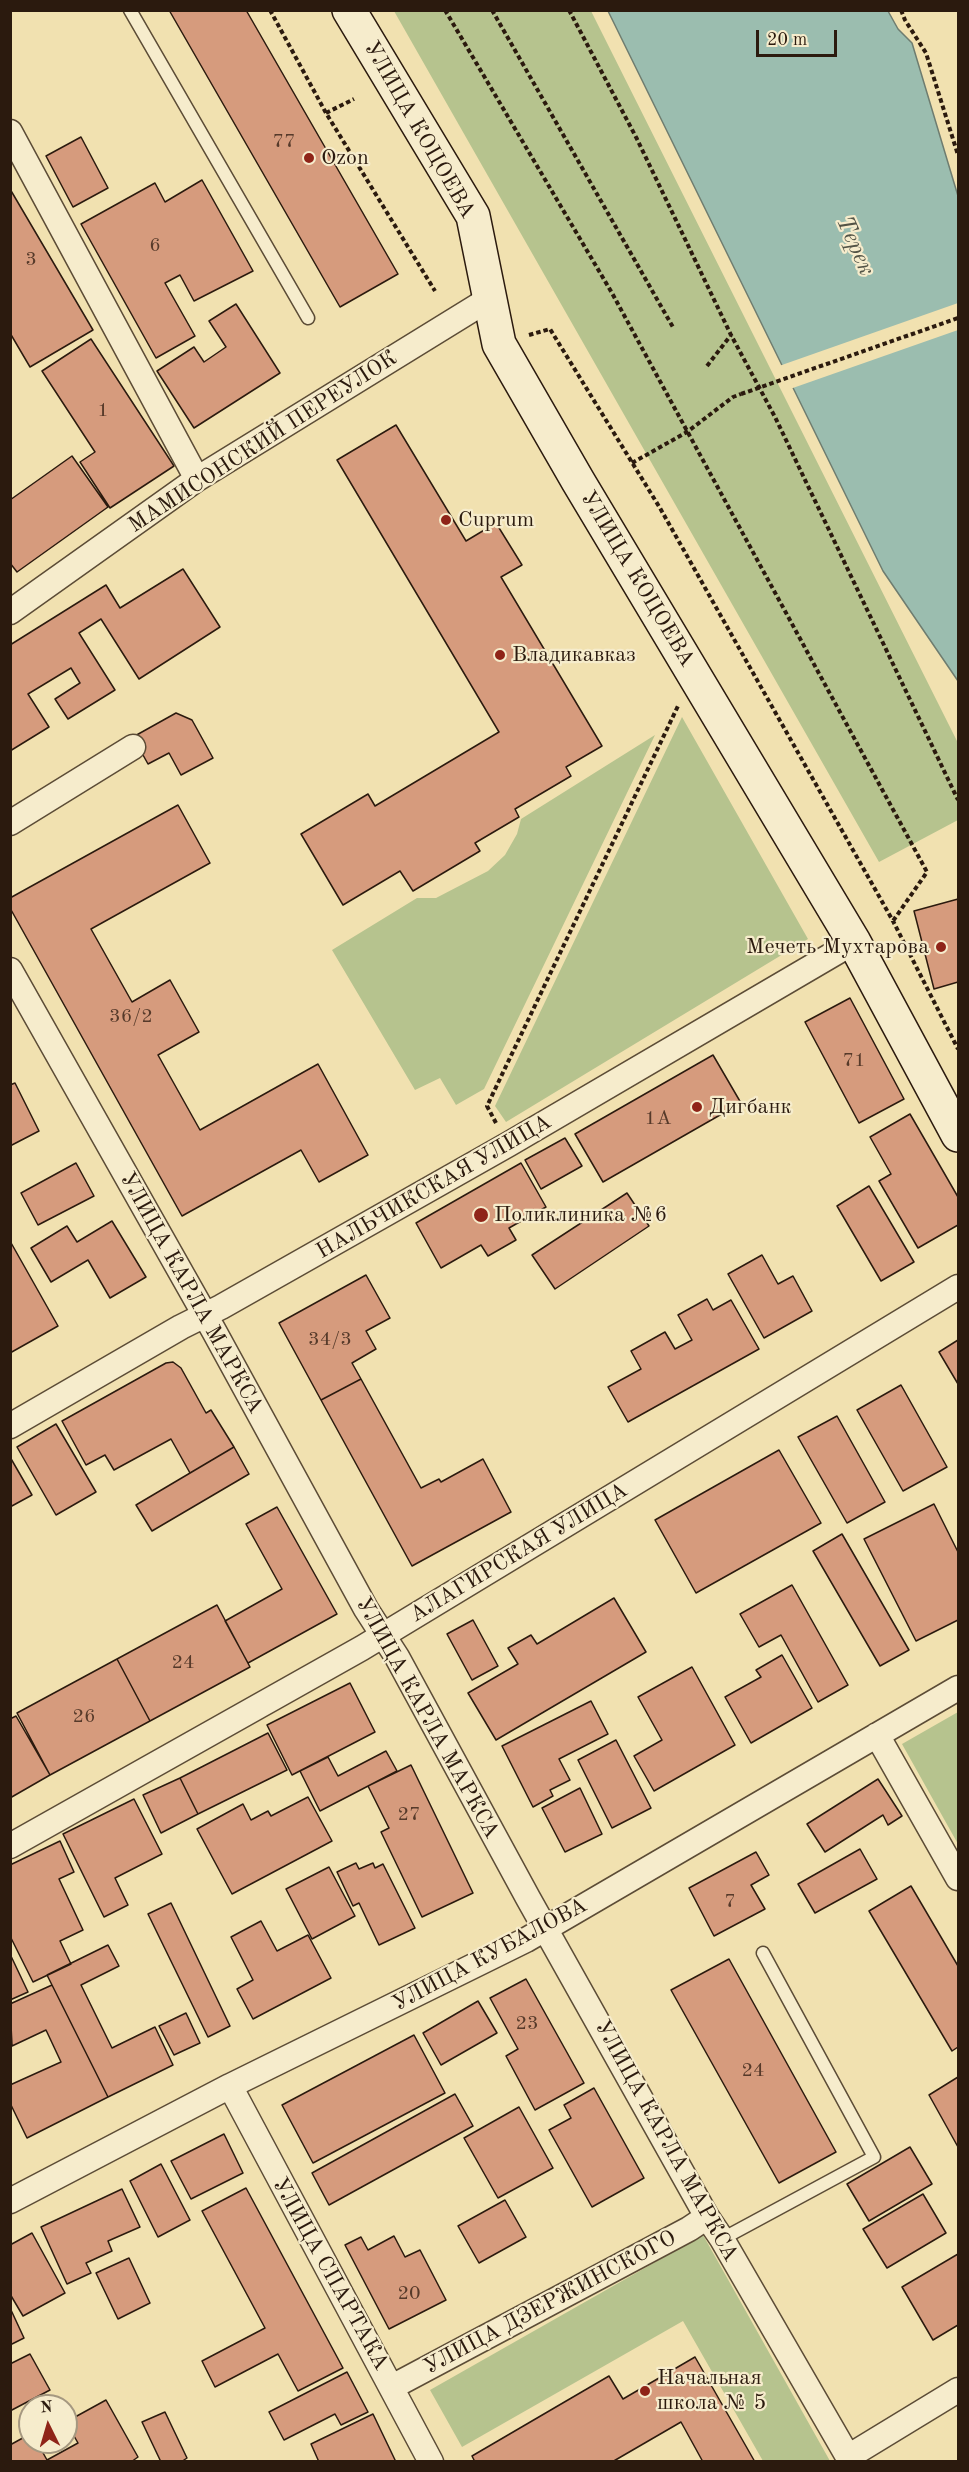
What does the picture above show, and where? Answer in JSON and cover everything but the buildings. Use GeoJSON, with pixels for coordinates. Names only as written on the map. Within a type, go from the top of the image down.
{"type":"FeatureCollection","features":[{"type":"Feature","properties":{"kind":"street","name":"УЛИЦА КОЦОЕВА"},"geometry":{"type":"LineString","coordinates":[[350,10],[473,216],[499,344],[854,942],[958,1135]]}},
{"type":"Feature","properties":{"kind":"street"},"geometry":{"type":"LineString","coordinates":[[10,132],[197,479]]}},
{"type":"Feature","properties":{"kind":"street","name":"МАМИСОНСКИЙ ПЕРЕУЛОК"},"geometry":{"type":"LineString","coordinates":[[10,612],[197,479],[489,299]]}},
{"type":"Feature","properties":{"kind":"street"},"geometry":{"type":"LineString","coordinates":[[10,823],[133,747]]}},
{"type":"Feature","properties":{"kind":"street","name":"НАЛЬЧИКСКАЯ УЛИЦА"},"geometry":{"type":"LineString","coordinates":[[10,1426],[509,1144],[854,942]]}},
{"type":"Feature","properties":{"kind":"street","name":"УЛИЦА КАРЛА МАРКСА"},"geometry":{"type":"LineString","coordinates":[[10,970],[707,2217],[722,2239],[849,2459]]}},
{"type":"Feature","properties":{"kind":"street","name":"АЛАГИРСКАЯ УЛИЦА"},"geometry":{"type":"LineString","coordinates":[[10,1846],[383,1635],[958,1287]]}},
{"type":"Feature","properties":{"kind":"street","name":"УЛИЦА КУБАЛОВА"},"geometry":{"type":"LineString","coordinates":[[10,2201],[230,2086],[526,1940],[958,1688]]}},
{"type":"Feature","properties":{"kind":"street"},"geometry":{"type":"LineString","coordinates":[[878,1735],[958,1878]]}},
{"type":"Feature","properties":{"kind":"street","name":"УЛИЦА СПАРТАКА"},"geometry":{"type":"LineString","coordinates":[[230,2086],[431,2462]]}},
{"type":"Feature","properties":{"kind":"street","name":"УЛИЦА ДЗЕРЖИНСКОГО"},"geometry":{"type":"LineString","coordinates":[[392,2387],[689,2229],[707,2217]]}},
{"type":"Feature","properties":{"kind":"street"},"geometry":{"type":"LineString","coordinates":[[849,2459],[958,2390]]}},
{"type":"Feature","properties":{"kind":"lane"},"geometry":{"type":"LineString","coordinates":[[130,10],[308,318]]}},
{"type":"Feature","properties":{"kind":"lane"},"geometry":{"type":"LineString","coordinates":[[722,2239],[874,2157],[764,1953]]}},
{"type":"Feature","properties":{"kind":"path"},"geometry":{"type":"LineString","coordinates":[[270,10],[326,113],[435,291]]}},
{"type":"Feature","properties":{"kind":"path"},"geometry":{"type":"LineString","coordinates":[[445,10],[612,293],[927,872],[894,921]]}},
{"type":"Feature","properties":{"kind":"path"},"geometry":{"type":"LineString","coordinates":[[492,10],[674,329]]}},
{"type":"Feature","properties":{"kind":"path"},"geometry":{"type":"LineString","coordinates":[[567,10],[637,139],[731,335],[775,417],[958,800]]}},
{"type":"Feature","properties":{"kind":"path"},"geometry":{"type":"LineString","coordinates":[[901,10],[904,20],[926,53],[958,155]]}},
{"type":"Feature","properties":{"kind":"path"},"geometry":{"type":"LineString","coordinates":[[326,113],[354,99]]}},
{"type":"Feature","properties":{"kind":"path"},"geometry":{"type":"LineString","coordinates":[[632,463],[687,432],[733,397],[958,318]]}},
{"type":"Feature","properties":{"kind":"path"},"geometry":{"type":"LineString","coordinates":[[499,344],[550,329],[660,508],[894,921],[958,1049]]}},
{"type":"Feature","properties":{"kind":"path"},"geometry":{"type":"LineString","coordinates":[[707,366],[731,335]]}},
{"type":"Feature","properties":{"kind":"path"},"geometry":{"type":"LineString","coordinates":[[509,1144],[487,1106],[675,714],[692,672]]}},
{"type":"Feature","properties":{"kind":"green space"},"geometry":{"type":"Polygon","coordinates":[[[394,11],[591,11],[958,743],[958,820],[879,862],[394,11]]]}},
{"type":"Feature","properties":{"kind":"green space"},"geometry":{"type":"Polygon","coordinates":[[[682,717],[808,939],[506,1122],[495,1106],[682,717]]]}},
{"type":"Feature","properties":{"kind":"green space"},"geometry":{"type":"Polygon","coordinates":[[[655,735],[484,1089],[456,1105],[440,1078],[415,1090],[332,950],[417,898],[436,898],[488,871],[505,855],[517,834],[521,819],[655,735]]]}},
{"type":"Feature","properties":{"kind":"green space"},"geometry":{"type":"Polygon","coordinates":[[[958,1712],[958,1844],[902,1744],[958,1712]]]}},
{"type":"Feature","properties":{"kind":"green space"},"geometry":{"type":"Polygon","coordinates":[[[703,2235],[830,2461],[763,2461],[683,2321],[462,2447],[430,2390],[703,2235]]]}},
{"type":"Feature","properties":{"kind":"water","name":"Терек"},"geometry":{"type":"Polygon","coordinates":[[[608,11],[888,11],[898,29],[912,43],[958,196],[958,681],[883,571],[608,11]]]}},
{"type":"Feature","properties":{"kind":"pier"},"geometry":{"type":"Polygon","coordinates":[[[958,303],[958,330],[790,389],[779,366],[958,303]]]}},
{"type":"Feature","properties":{"kind":"place","name":"Ozon"},"geometry":{"type":"Point","coordinates":[309,158]}},
{"type":"Feature","properties":{"kind":"place","name":"Cuprum"},"geometry":{"type":"Point","coordinates":[446,520]}},
{"type":"Feature","properties":{"kind":"place","name":"Владикавказ"},"geometry":{"type":"Point","coordinates":[500,655]}},
{"type":"Feature","properties":{"kind":"place","name":"Мечеть Мухтарова"},"geometry":{"type":"Point","coordinates":[941,947]}},
{"type":"Feature","properties":{"kind":"place","name":"Дигбанк"},"geometry":{"type":"Point","coordinates":[697,1107]}},
{"type":"Feature","properties":{"kind":"place","name":"Поликлиника №6"},"geometry":{"type":"Point","coordinates":[481,1215]}},
{"type":"Feature","properties":{"kind":"place","name":"Начальная школа № 5"},"geometry":{"type":"Point","coordinates":[645,2391]}}]}
